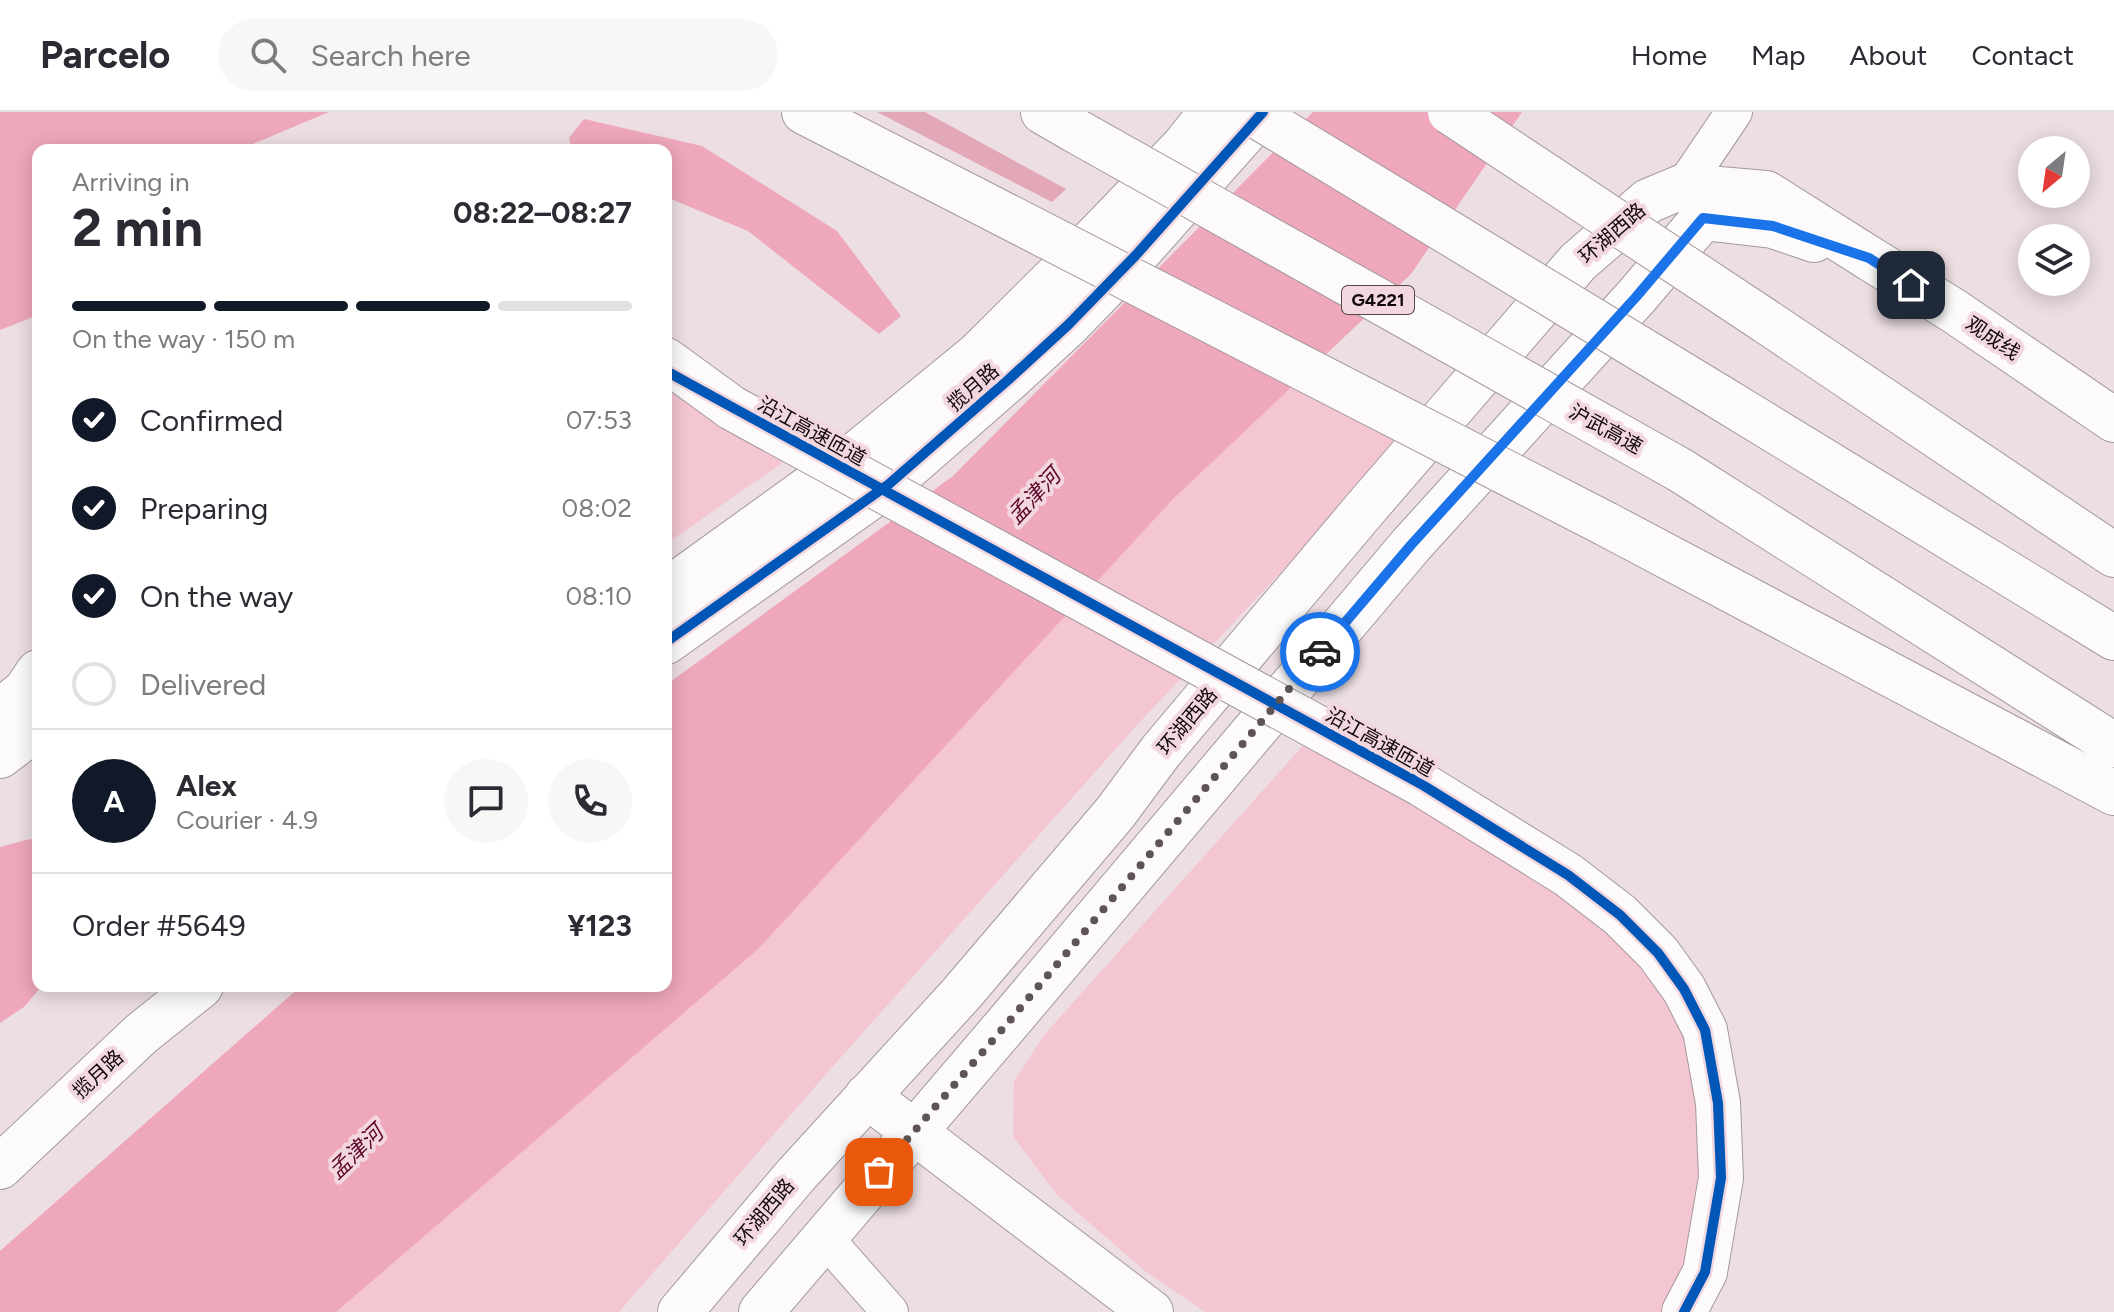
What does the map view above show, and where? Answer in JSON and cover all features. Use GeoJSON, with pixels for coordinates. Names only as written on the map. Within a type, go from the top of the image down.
{"type":"FeatureCollection","features":[{"type":"Feature","properties":{"kind":"main road"},"geometry":{"type":"LineString","coordinates":[[804,112],[1606,524],[2114,793]]}},
{"type":"Feature","properties":{"kind":"main road","name":"揽月路"},"geometry":{"type":"LineString","coordinates":[[672,587],[855,455],[977,355],[1183,147],[1211,112]]}},
{"type":"Feature","properties":{"kind":"main road"},"geometry":{"type":"LineString","coordinates":[[1250,112],[2114,638]]}},
{"type":"Feature","properties":{"kind":"main road","name":"揽月路"},"geometry":{"type":"LineString","coordinates":[[672,638],[889,484],[1008,380],[1068,325],[1136,255],[1263,112]]}},
{"type":"Feature","properties":{"kind":"main road"},"geometry":{"type":"LineString","coordinates":[[1450,112],[2114,555]]}},
{"type":"Feature","properties":{"kind":"main road","name":"沪武高速"},"geometry":{"type":"LineString","coordinates":[[1059,121],[1680,470],[2114,745]]}},
{"type":"Feature","properties":{"kind":"main road","name":"环湖西路"},"geometry":{"type":"LineString","coordinates":[[680,1312],[796,1175],[962,993],[1105,825],[1161,751],[1364,510],[1578,262],[1648,201],[1684,186],[1766,193],[1869,258]]}},
{"type":"Feature","properties":{"kind":"main road"},"geometry":{"type":"LineString","coordinates":[[761,1312],[1411,545],[1636,297],[1703,218],[1773,226],[1869,258]]}},
{"type":"Feature","properties":{"kind":"main road","name":"观成线"},"geometry":{"type":"LineString","coordinates":[[1869,258],[1954,311],[2114,420]]}},
{"type":"Feature","properties":{"kind":"main road","name":"沿江高速匝道"},"geometry":{"type":"LineString","coordinates":[[672,364],[732,408]]}},
{"type":"Feature","properties":{"kind":"main road","name":"沿江高速匝道"},"geometry":{"type":"LineString","coordinates":[[672,374],[1421,784],[1568,875],[1620,915],[1658,953],[1684,989],[1705,1030],[1718,1103],[1721,1178],[1705,1272],[1684,1312]]}},
{"type":"Feature","properties":{"kind":"main road"},"geometry":{"type":"LineString","coordinates":[[0,756],[28,725],[26,690],[32,681]]}},
{"type":"Feature","properties":{"kind":"main road","name":"揽月路"},"geometry":{"type":"LineString","coordinates":[[0,1126],[144,992]]}},
{"type":"Feature","properties":{"kind":"main road","name":"揽月路"},"geometry":{"type":"LineString","coordinates":[[0,1167],[141,1034],[194,992]]}},
{"type":"Feature","properties":{"kind":"main road"},"geometry":{"type":"LineString","coordinates":[[867,1096],[1151,1312]]}},
{"type":"Feature","properties":{"kind":"street"},"geometry":{"type":"LineString","coordinates":[[1684,186],[1734,112]]}},
{"type":"Feature","properties":{"kind":"street"},"geometry":{"type":"LineString","coordinates":[[824,1237],[890,1312]]}},
{"type":"Feature","properties":{"kind":"shaded area"},"geometry":{"type":"Polygon","coordinates":[[[877,112],[925,112],[1066,189],[1052,202],[877,112]]]}},
{"type":"Feature","properties":{"kind":"shaded area"},"geometry":{"type":"Polygon","coordinates":[[[1230,331],[1414,431],[1137,725],[619,1312],[226,1312],[658,992],[672,992],[672,979],[1230,331]]]}},
{"type":"Feature","properties":{"kind":"shaded area"},"geometry":{"type":"Polygon","coordinates":[[[672,391],[699,402],[789,458],[672,540],[672,391]]]}},
{"type":"Feature","properties":{"kind":"shaded area"},"geometry":{"type":"Polygon","coordinates":[[[1308,740],[1527,865],[1615,932],[1678,1012],[1706,1132],[1698,1224],[1667,1306],[1661,1312],[1205,1312],[1145,1271],[1056,1194],[1013,1136],[1014,1081],[1044,1035],[1308,740]]]}},
{"type":"Feature","properties":{"kind":"water"},"geometry":{"type":"Polygon","coordinates":[[[0,112],[329,112],[253,144],[32,144],[32,317],[0,330],[0,112]]]}},
{"type":"Feature","properties":{"kind":"water","name":"孟津河"},"geometry":{"type":"Polygon","coordinates":[[[1313,112],[1522,112],[1411,274],[1173,499],[758,949],[336,1312],[0,1312],[0,1251],[294,992],[672,992],[672,681],[953,476],[1313,112]]]}},
{"type":"Feature","properties":{"kind":"water"},"geometry":{"type":"Polygon","coordinates":[[[584,119],[702,146],[837,231],[901,316],[879,334],[748,231],[672,199],[672,144],[570,144],[569,138],[584,119]]]}},
{"type":"Feature","properties":{"kind":"water"},"geometry":{"type":"Polygon","coordinates":[[[32,840],[32,992],[37,992],[24,1007],[0,1023],[0,847],[32,840]]]}},
{"type":"Feature","properties":{"kind":"cycle path"},"geometry":{"type":"LineString","coordinates":[[672,638],[889,484],[1008,380],[1068,325],[1136,255],[1263,112]]}},
{"type":"Feature","properties":{"kind":"cycle path"},"geometry":{"type":"LineString","coordinates":[[672,374],[1421,784],[1568,875],[1620,915],[1658,953],[1684,989],[1705,1030],[1718,1103],[1721,1178],[1705,1272],[1684,1312]]}},
{"type":"Feature","properties":{"kind":"way so far"},"geometry":{"type":"LineString","coordinates":[[879,1172],[1320,652]]}},
{"type":"Feature","properties":{"kind":"route"},"geometry":{"type":"LineString","coordinates":[[1320,652],[1411,545],[1636,297],[1703,218],[1773,226],[1869,258],[1911,285]]}}]}
